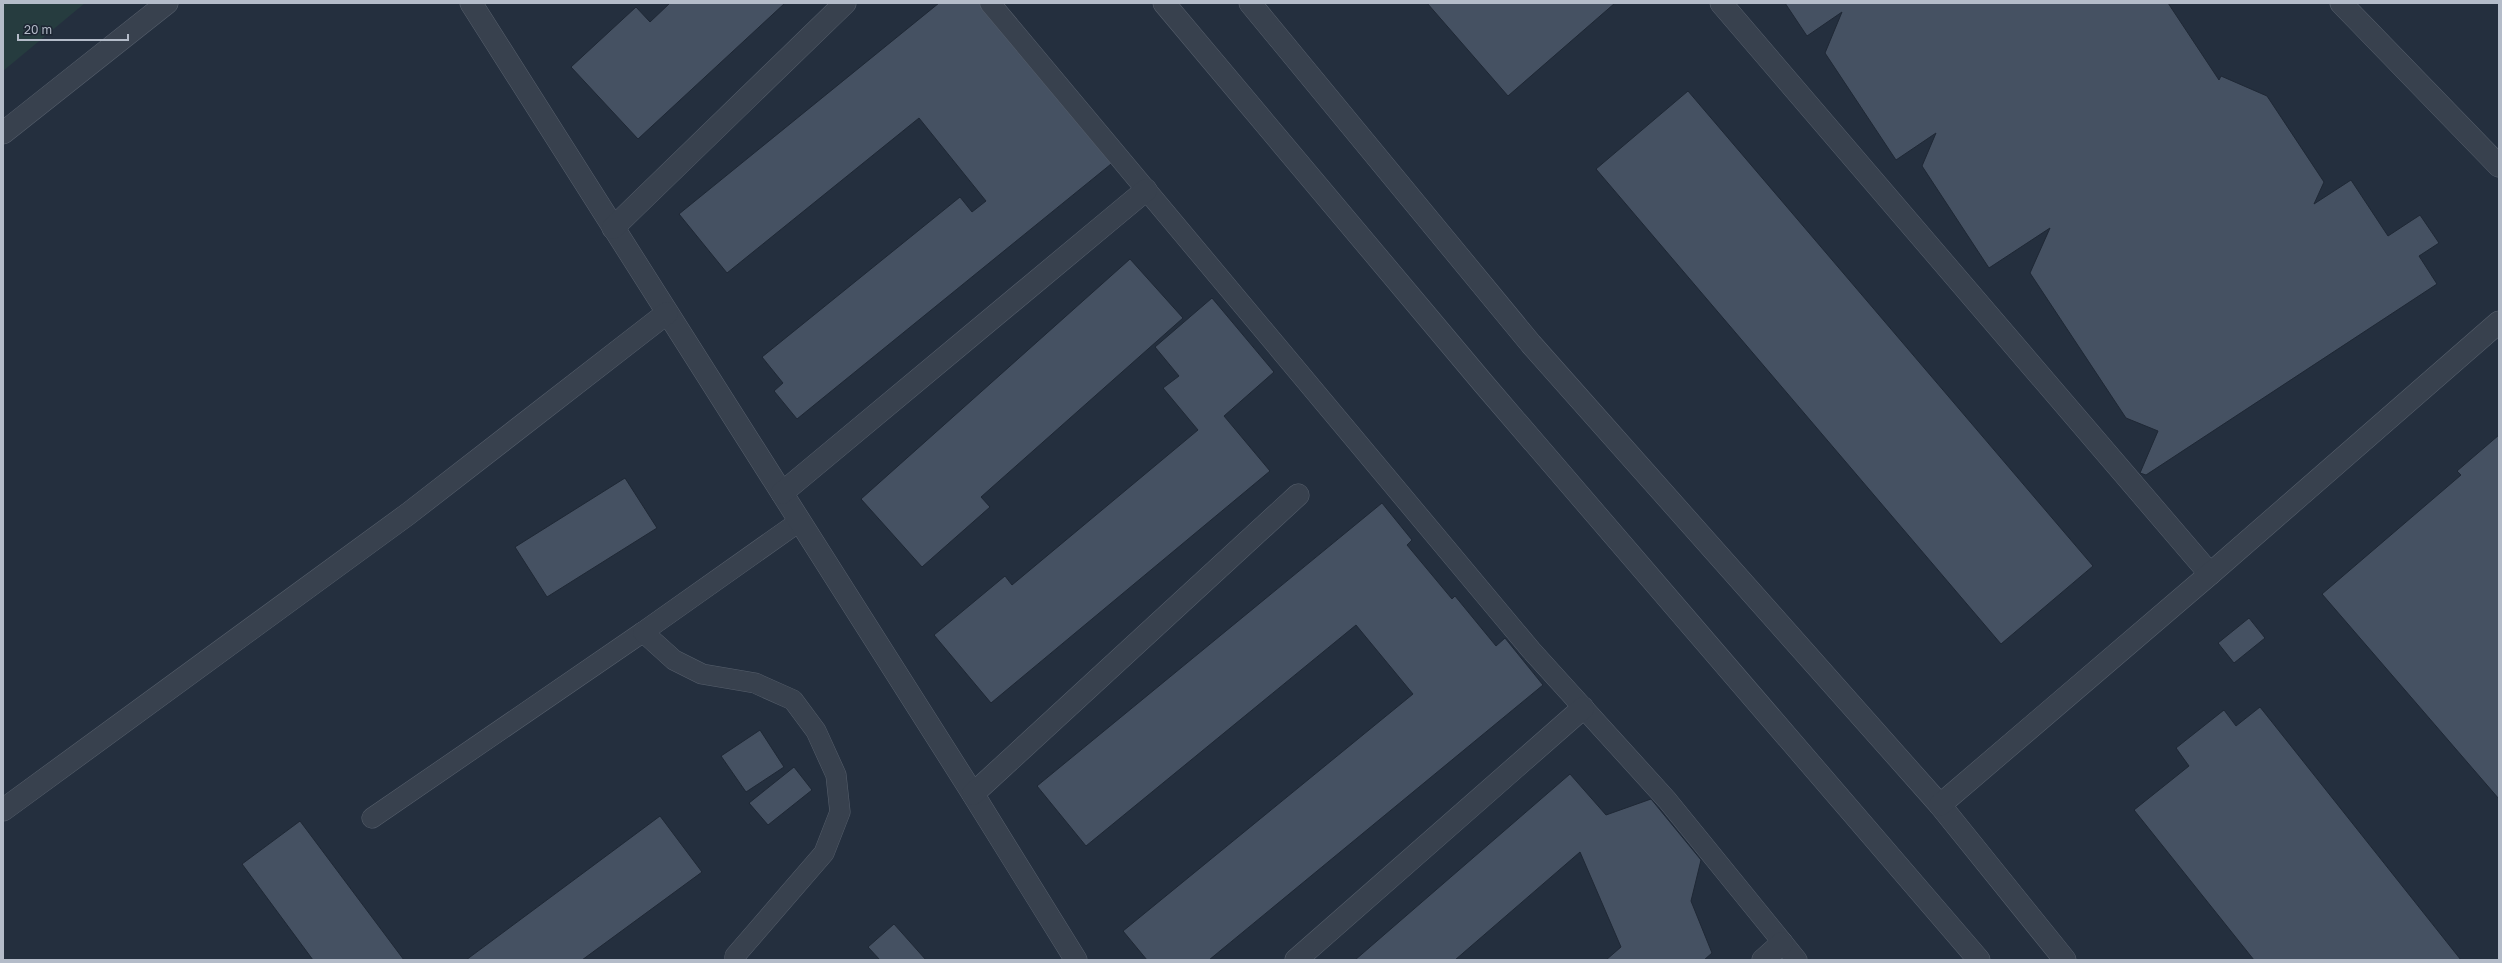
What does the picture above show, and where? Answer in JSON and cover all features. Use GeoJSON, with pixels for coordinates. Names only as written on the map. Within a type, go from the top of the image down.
{"type":"FeatureCollection","features":[{"type":"Feature","properties":{"kind":"street"},"geometry":{"type":"LineString","coordinates":[[3,133],[167,3]]}},
{"type":"Feature","properties":{"kind":"street"},"geometry":{"type":"LineString","coordinates":[[471,3],[973,794],[1076,960]]}},
{"type":"Feature","properties":{"kind":"street"},"geometry":{"type":"LineString","coordinates":[[613,228],[845,3]]}},
{"type":"Feature","properties":{"kind":"street"},"geometry":{"type":"LineString","coordinates":[[1164,3],[1483,383],[1979,960]]}},
{"type":"Feature","properties":{"kind":"street"},"geometry":{"type":"LineString","coordinates":[[1250,3],[1531,344],[1940,805],[2065,960]]}},
{"type":"Feature","properties":{"kind":"street"},"geometry":{"type":"LineString","coordinates":[[1721,3],[2210,574]]}},
{"type":"Feature","properties":{"kind":"street"},"geometry":{"type":"LineString","coordinates":[[2341,3],[2499,166]]}},
{"type":"Feature","properties":{"kind":"street"},"geometry":{"type":"LineString","coordinates":[[782,493],[1146,190]]}},
{"type":"Feature","properties":{"kind":"street"},"geometry":{"type":"LineString","coordinates":[[3,810],[408,514],[667,313]]}},
{"type":"Feature","properties":{"kind":"street"},"geometry":{"type":"LineString","coordinates":[[1940,805],[2210,574],[2499,322]]}},
{"type":"Feature","properties":{"kind":"street"},"geometry":{"type":"LineString","coordinates":[[973,794],[1298,495]]}},
{"type":"Feature","properties":{"kind":"street"},"geometry":{"type":"LineString","coordinates":[[1296,960],[1583,708]]}},
{"type":"Feature","properties":{"kind":"street"},"geometry":{"type":"LineString","coordinates":[[1763,960],[1782,943]]}},
{"type":"Feature","properties":{"kind":"lane"},"geometry":{"type":"LineString","coordinates":[[990,3],[1526,644],[1667,800],[1797,960]]}},
{"type":"Feature","properties":{"kind":"lane"},"geometry":{"type":"LineString","coordinates":[[372,818],[800,521]]}},
{"type":"Feature","properties":{"kind":"lane"},"geometry":{"type":"LineString","coordinates":[[642,632],[674,660],[702,674],[755,683],[792,700],[816,731],[836,775],[840,812],[824,853],[735,956],[735,960]]}},
{"type":"Feature","properties":{"kind":"green space"},"geometry":{"type":"Polygon","coordinates":[[[3,3],[85,3],[3,71],[3,3]]]}},
{"type":"Feature","properties":{"kind":"building"},"geometry":{"type":"Polygon","coordinates":[[[670,3],[785,3],[638,139],[571,67],[636,7],[650,22],[670,3]]]}},
{"type":"Feature","properties":{"kind":"building"},"geometry":{"type":"Polygon","coordinates":[[[939,3],[982,3],[1116,160],[797,419],[774,391],[783,383],[762,357],[960,197],[972,212],[986,201],[919,118],[727,273],[679,214],[939,3]]]}},
{"type":"Feature","properties":{"kind":"building"},"geometry":{"type":"Polygon","coordinates":[[[1427,3],[1615,3],[1508,96],[1427,3]]]}},
{"type":"Feature","properties":{"kind":"building"},"geometry":{"type":"Polygon","coordinates":[[[1785,3],[2168,3],[2219,80],[2221,76],[2267,96],[2324,182],[2314,204],[2351,180],[2388,236],[2420,215],[2439,243],[2419,256],[2437,284],[2146,475],[2140,473],[2158,431],[2126,418],[2030,273],[2050,228],[1989,268],[1922,166],[1936,133],[1896,160],[1825,53],[1842,12],[1807,36],[1785,3]]]}},
{"type":"Feature","properties":{"kind":"building"},"geometry":{"type":"Polygon","coordinates":[[[1688,91],[2093,566],[2001,644],[1596,169],[1688,91]]]}},
{"type":"Feature","properties":{"kind":"building"},"geometry":{"type":"Polygon","coordinates":[[[1130,259],[1183,318],[981,497],[990,507],[922,567],[861,499],[1130,259]]]}},
{"type":"Feature","properties":{"kind":"building"},"geometry":{"type":"Polygon","coordinates":[[[1212,298],[1274,372],[1224,416],[1270,471],[991,703],[934,635],[1005,576],[1012,585],[1198,430],[1163,388],[1179,376],[1155,347],[1212,298]]]}},
{"type":"Feature","properties":{"kind":"building"},"geometry":{"type":"Polygon","coordinates":[[[2499,435],[2499,799],[2322,594],[2461,475],[2457,471],[2499,435]]]}},
{"type":"Feature","properties":{"kind":"building"},"geometry":{"type":"Polygon","coordinates":[[[625,478],[657,528],[547,597],[515,547],[625,478]]]}},
{"type":"Feature","properties":{"kind":"building"},"geometry":{"type":"Polygon","coordinates":[[[1382,503],[1412,540],[1407,545],[1452,599],[1455,596],[1496,646],[1505,638],[1543,685],[1209,960],[1147,960],[1123,931],[1413,694],[1356,625],[1086,846],[1037,786],[1382,503]]]}},
{"type":"Feature","properties":{"kind":"building"},"geometry":{"type":"Polygon","coordinates":[[[2249,618],[2265,638],[2234,663],[2218,643],[2249,618]]]}},
{"type":"Feature","properties":{"kind":"building"},"geometry":{"type":"Polygon","coordinates":[[[2260,707],[2461,960],[2254,960],[2134,810],[2189,766],[2176,748],[2224,710],[2236,726],[2260,707]]]}},
{"type":"Feature","properties":{"kind":"building"},"geometry":{"type":"Polygon","coordinates":[[[760,730],[784,767],[746,792],[721,756],[760,730]]]}},
{"type":"Feature","properties":{"kind":"building"},"geometry":{"type":"Polygon","coordinates":[[[794,767],[812,790],[768,825],[749,803],[794,767]]]}},
{"type":"Feature","properties":{"kind":"building"},"geometry":{"type":"Polygon","coordinates":[[[1570,774],[1606,815],[1651,799],[1701,860],[1691,901],[1712,953],[1704,960],[1606,960],[1621,947],[1580,852],[1455,960],[1355,960],[1570,774]]]}},
{"type":"Feature","properties":{"kind":"building"},"geometry":{"type":"Polygon","coordinates":[[[660,816],[702,872],[582,960],[466,960],[660,816]]]}},
{"type":"Feature","properties":{"kind":"building"},"geometry":{"type":"Polygon","coordinates":[[[300,821],[404,960],[313,960],[242,864],[300,821]]]}},
{"type":"Feature","properties":{"kind":"building"},"geometry":{"type":"Polygon","coordinates":[[[894,924],[926,960],[880,960],[868,947],[894,924]]]}}]}
